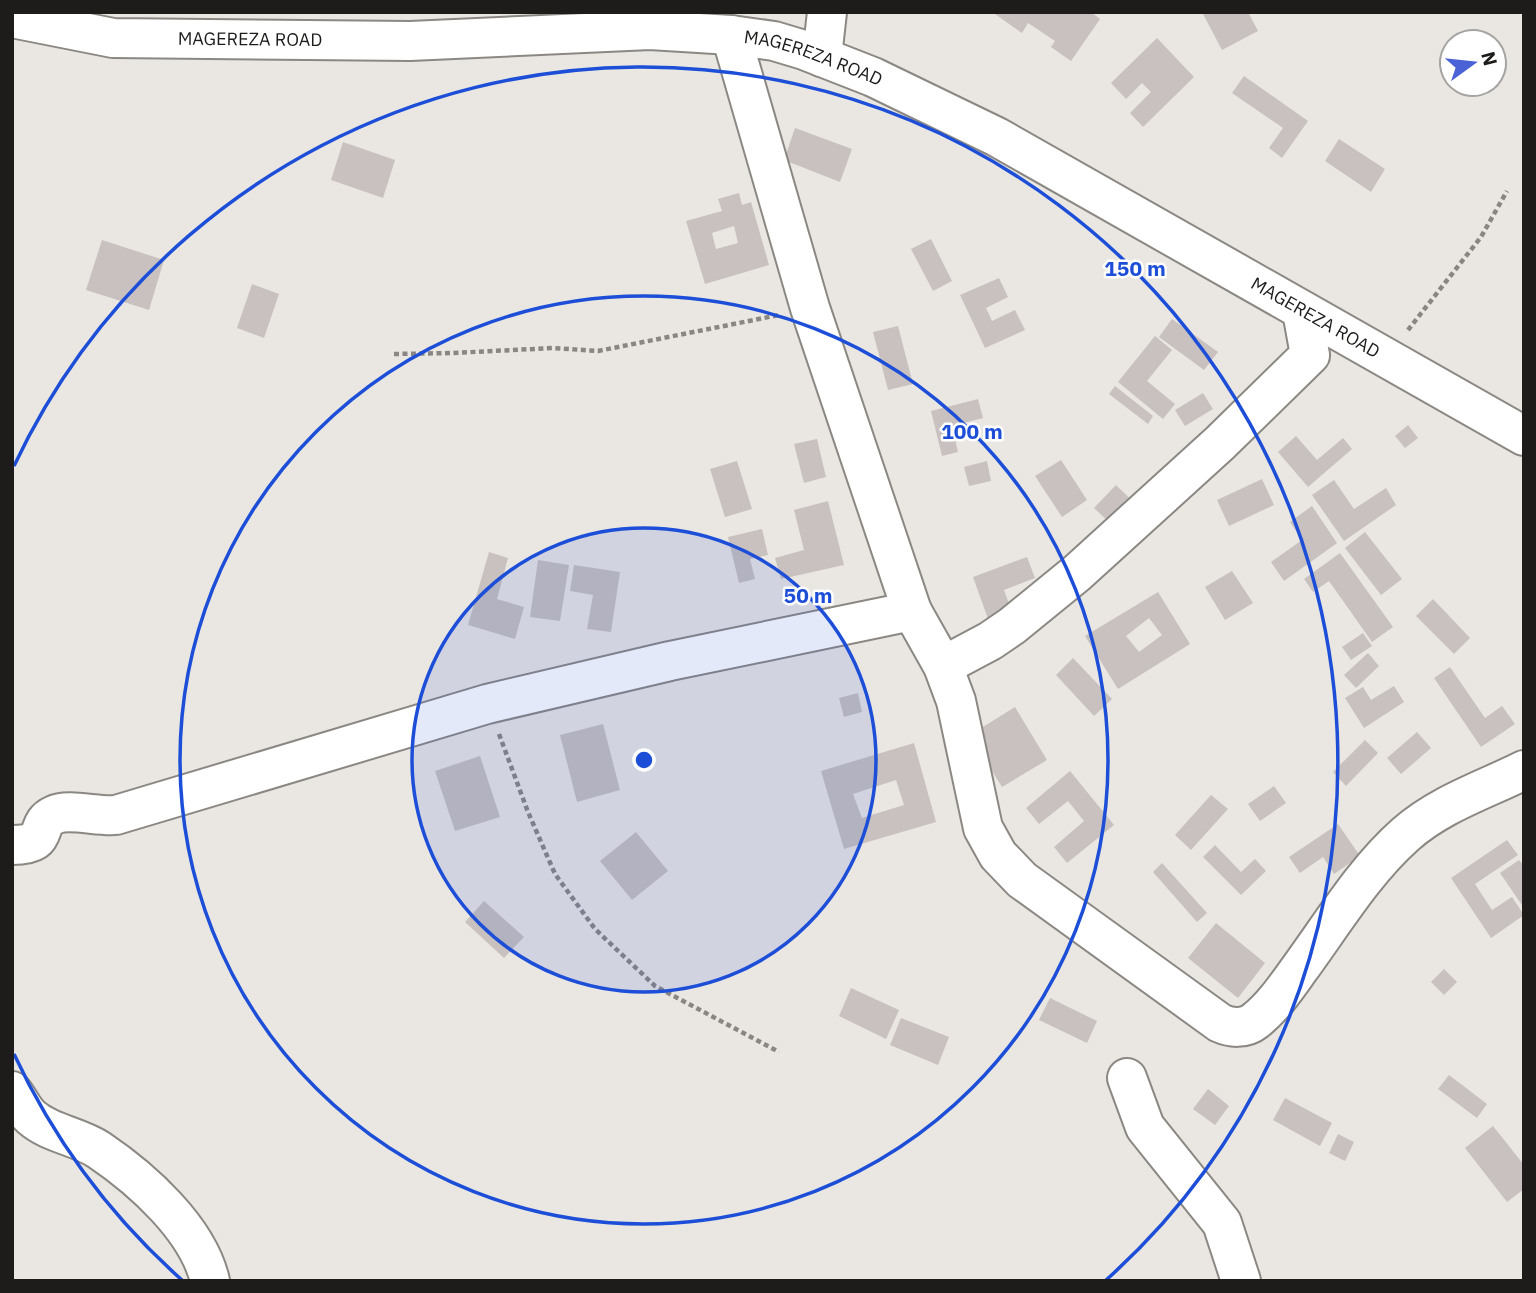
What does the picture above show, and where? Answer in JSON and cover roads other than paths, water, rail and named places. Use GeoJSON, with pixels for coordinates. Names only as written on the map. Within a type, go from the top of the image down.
{"type":"FeatureCollection","features":[{"type":"Feature","properties":{"kind":"street"},"geometry":{"type":"LineString","coordinates":[[364,12],[410,41]]}},
{"type":"Feature","properties":{"kind":"street"},"geometry":{"type":"LineString","coordinates":[[822,57],[823,13]]}},
{"type":"Feature","properties":{"kind":"street","name":"MAGEREZA ROAD"},"geometry":{"type":"LineString","coordinates":[[12,18],[113,38],[410,41],[650,30],[731,35],[774,41],[822,57],[921,99],[997,137],[1524,436]]}},
{"type":"Feature","properties":{"kind":"street"},"geometry":{"type":"LineString","coordinates":[[731,35],[810,308],[912,611],[943,666],[956,701],[983,828],[998,855],[1022,880],[1187,1001],[1226,1026],[1240,1027],[1252,1023],[1273,1003],[1360,886],[1408,832],[1460,799],[1524,771]]}},
{"type":"Feature","properties":{"kind":"street"},"geometry":{"type":"LineString","coordinates":[[943,666],[990,641],[1031,612],[1096,556],[1310,355],[1301,311]]}},
{"type":"Feature","properties":{"kind":"street"},"geometry":{"type":"LineString","coordinates":[[12,845],[33,843],[48,819],[55,814],[102,817],[116,815],[487,704],[584,680],[912,611]]}},
{"type":"Feature","properties":{"kind":"street"},"geometry":{"type":"LineString","coordinates":[[1127,1078],[1145,1127],[1222,1223],[1241,1281]]}},
{"type":"Feature","properties":{"kind":"street"},"geometry":{"type":"LineString","coordinates":[[12,1091],[24,1110],[36,1121],[99,1150],[141,1184],[180,1223],[194,1242],[210,1281]]}}]}
